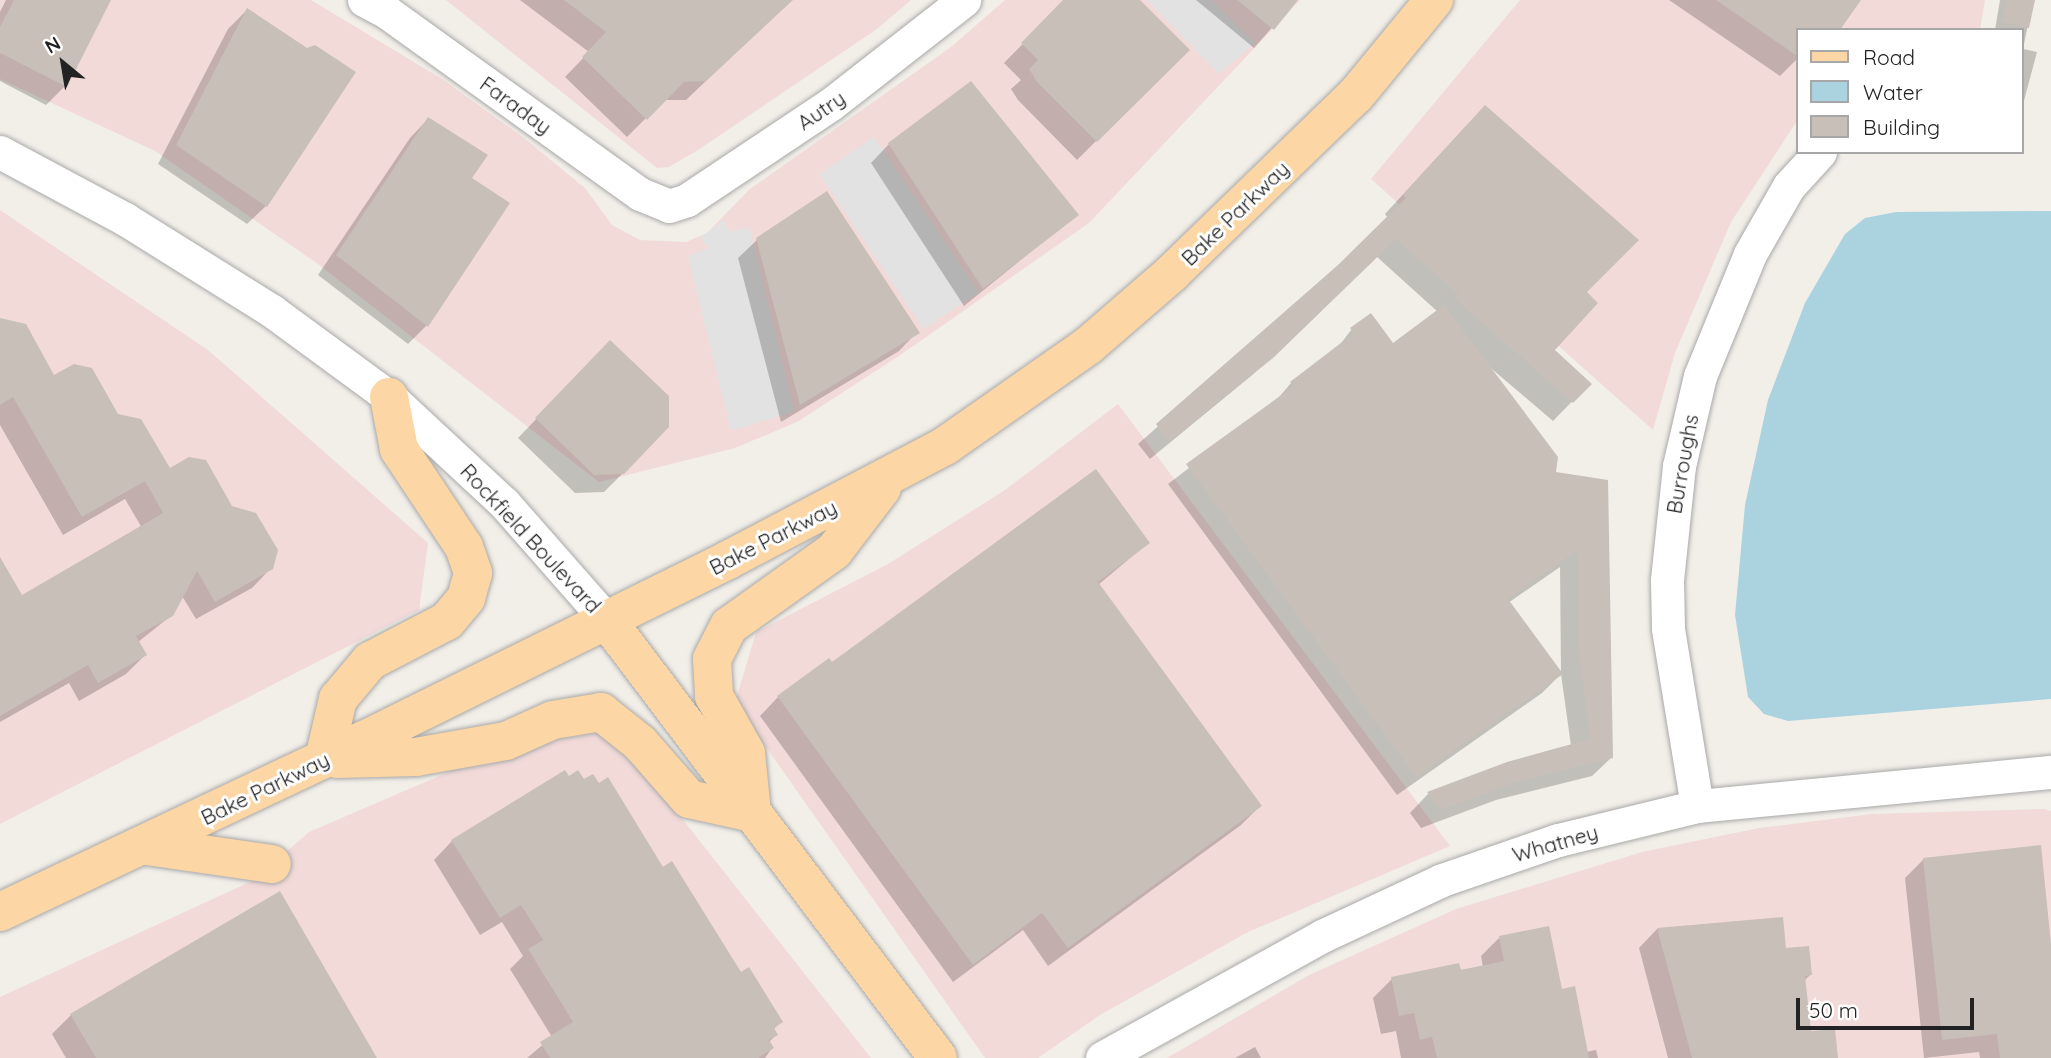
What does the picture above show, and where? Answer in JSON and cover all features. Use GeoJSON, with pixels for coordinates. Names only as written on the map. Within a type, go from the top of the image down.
{"type":"FeatureCollection","features":[{"type":"Feature","properties":{"kind":"main road","name":"Bake Parkway"},"geometry":{"type":"LineString","coordinates":[[0,912],[147,846],[324,759],[890,478],[945,446],[1089,345],[1172,273],[1356,94],[1434,0]]}},
{"type":"Feature","properties":{"kind":"main road"},"geometry":{"type":"LineString","coordinates":[[389,397],[399,449],[464,547],[472,573],[466,598],[447,621],[370,661],[338,699],[324,759],[416,757],[506,741],[553,720],[601,712],[640,743],[689,799],[752,813],[746,753],[715,696],[712,659],[729,626],[834,551],[890,478]]}},
{"type":"Feature","properties":{"kind":"main road","name":"Rockfield Boulevard"},"geometry":{"type":"LineString","coordinates":[[606,619],[938,1058]]}},
{"type":"Feature","properties":{"kind":"main road"},"geometry":{"type":"LineString","coordinates":[[147,846],[272,864]]}},
{"type":"Feature","properties":{"kind":"street","name":"Autry"},"geometry":{"type":"LineString","coordinates":[[669,206],[687,200],[831,104],[964,0]]}},
{"type":"Feature","properties":{"kind":"street","name":"Faraday"},"geometry":{"type":"LineString","coordinates":[[383,4],[640,194],[669,206]]}},
{"type":"Feature","properties":{"kind":"street","name":"Rockfield Boulevard"},"geometry":{"type":"LineString","coordinates":[[0,152],[159,240],[272,311],[389,397],[504,503],[606,619]]}},
{"type":"Feature","properties":{"kind":"street","name":"Burroughs"},"geometry":{"type":"LineString","coordinates":[[1697,806],[1668,628],[1667,580],[1679,466],[1700,376],[1734,289],[1785,191],[1818,154]]}},
{"type":"Feature","properties":{"kind":"street","name":"Whatney"},"geometry":{"type":"LineString","coordinates":[[1102,1058],[1262,967],[1442,880],[1558,840],[1697,806],[2051,772]]}},
{"type":"Feature","properties":{"kind":"shaded area"},"geometry":{"type":"Polygon","coordinates":[[[0,0],[311,0],[442,79],[524,138],[585,188],[612,225],[640,240],[686,242],[707,233],[750,189],[951,47],[1005,0],[1300,0],[1089,223],[899,356],[797,422],[735,448],[599,482],[318,264],[155,151],[0,79],[0,0]]]}},
{"type":"Feature","properties":{"kind":"shaded area"},"geometry":{"type":"Polygon","coordinates":[[[446,0],[911,0],[877,29],[698,150],[669,167],[657,168],[446,0]]]}},
{"type":"Feature","properties":{"kind":"shaded area"},"geometry":{"type":"Polygon","coordinates":[[[1147,0],[1212,0],[1255,43],[1219,74],[1147,0]]]}},
{"type":"Feature","properties":{"kind":"shaded area"},"geometry":{"type":"Polygon","coordinates":[[[1520,0],[1985,0],[1980,28],[1796,28],[1796,123],[1731,222],[1675,353],[1653,430],[1371,179],[1520,0]]]}},
{"type":"Feature","properties":{"kind":"shaded area"},"geometry":{"type":"Polygon","coordinates":[[[874,137],[979,292],[924,329],[819,174],[874,137]]]}},
{"type":"Feature","properties":{"kind":"shaded area"},"geometry":{"type":"Polygon","coordinates":[[[0,210],[208,350],[428,543],[419,610],[0,824],[0,210]]]}},
{"type":"Feature","properties":{"kind":"shaded area"},"geometry":{"type":"Polygon","coordinates":[[[724,220],[730,232],[749,227],[794,411],[731,431],[688,256],[709,248],[700,238],[724,220]]]}},
{"type":"Feature","properties":{"kind":"shaded area"},"geometry":{"type":"Polygon","coordinates":[[[1118,404],[1450,846],[1248,932],[1100,1015],[1038,1058],[985,1058],[735,703],[756,632],[888,564],[1005,490],[1118,404]]]}},
{"type":"Feature","properties":{"kind":"shaded area"},"geometry":{"type":"Polygon","coordinates":[[[613,731],[871,1058],[0,1058],[0,997],[254,880],[309,832],[453,770],[491,764],[552,740],[613,731]]]}},
{"type":"Feature","properties":{"kind":"shaded area"},"geometry":{"type":"Polygon","coordinates":[[[2044,809],[2051,811],[2051,1058],[1167,1058],[1309,975],[1456,909],[1642,852],[1759,828],[1871,814],[2044,809]]]}},
{"type":"Feature","properties":{"kind":"water"},"geometry":{"type":"Polygon","coordinates":[[[2051,211],[2051,699],[1788,721],[1764,714],[1748,697],[1735,615],[1745,505],[1768,400],[1805,303],[1845,234],[1865,218],[1896,212],[2051,211]]]}},
{"type":"Feature","properties":{"kind":"building"},"geometry":{"type":"Polygon","coordinates":[[[14,0],[111,0],[67,87],[0,53],[0,27],[14,0]]]}},
{"type":"Feature","properties":{"kind":"building"},"geometry":{"type":"Polygon","coordinates":[[[564,0],[793,0],[706,81],[684,82],[647,120],[582,57],[606,32],[564,0]]]}},
{"type":"Feature","properties":{"kind":"building"},"geometry":{"type":"Polygon","coordinates":[[[1063,0],[1140,0],[1190,50],[1097,142],[1037,82],[1029,69],[1038,60],[1021,43],[1063,0]]]}},
{"type":"Feature","properties":{"kind":"building"},"geometry":{"type":"Polygon","coordinates":[[[1237,0],[1298,0],[1274,30],[1237,0]]]}},
{"type":"Feature","properties":{"kind":"building"},"geometry":{"type":"Polygon","coordinates":[[[1716,0],[1861,0],[1841,28],[1796,28],[1796,55],[1716,0]]]}},
{"type":"Feature","properties":{"kind":"building"},"geometry":{"type":"Polygon","coordinates":[[[2007,0],[2035,0],[2029,28],[2002,22],[2007,0]]]}},
{"type":"Feature","properties":{"kind":"building"},"geometry":{"type":"Polygon","coordinates":[[[247,8],[307,48],[315,45],[356,72],[267,207],[176,145],[247,8]]]}},
{"type":"Feature","properties":{"kind":"building"},"geometry":{"type":"Polygon","coordinates":[[[971,81],[1079,215],[983,289],[888,143],[971,81]]]}},
{"type":"Feature","properties":{"kind":"building"},"geometry":{"type":"Polygon","coordinates":[[[1485,105],[1639,240],[1587,292],[1598,303],[1555,350],[1592,384],[1573,403],[1454,298],[1459,295],[1396,239],[1273,358],[1169,442],[1156,424],[1338,265],[1406,198],[1403,195],[1485,105]]]}},
{"type":"Feature","properties":{"kind":"building"},"geometry":{"type":"Polygon","coordinates":[[[428,117],[488,155],[472,178],[510,203],[428,327],[336,255],[428,117]]]}},
{"type":"Feature","properties":{"kind":"building"},"geometry":{"type":"Polygon","coordinates":[[[827,191],[920,333],[800,405],[756,238],[827,191]]]}},
{"type":"Feature","properties":{"kind":"building"},"geometry":{"type":"Polygon","coordinates":[[[1444,305],[1558,457],[1556,472],[1608,480],[1613,758],[1517,782],[1441,810],[1427,792],[1507,762],[1590,739],[1579,652],[1578,550],[1508,599],[1563,674],[1416,777],[1186,464],[1294,386],[1290,382],[1354,333],[1350,328],[1371,313],[1393,343],[1444,305]]]}},
{"type":"Feature","properties":{"kind":"building"},"geometry":{"type":"Polygon","coordinates":[[[0,318],[26,324],[54,375],[74,364],[92,368],[118,414],[141,419],[170,468],[189,457],[206,460],[232,506],[256,513],[278,550],[273,569],[215,602],[197,571],[173,616],[136,636],[147,655],[98,683],[88,665],[0,716],[0,557],[22,595],[163,513],[145,481],[82,517],[13,397],[0,405],[0,318]]]}},
{"type":"Feature","properties":{"kind":"building"},"geometry":{"type":"Polygon","coordinates":[[[610,340],[669,396],[669,427],[624,474],[594,475],[535,418],[610,340]]]}},
{"type":"Feature","properties":{"kind":"building"},"geometry":{"type":"Polygon","coordinates":[[[1096,469],[1150,543],[1098,582],[1262,806],[1068,948],[1042,913],[973,965],[777,696],[829,658],[832,662],[1096,469]]]}},
{"type":"Feature","properties":{"kind":"building"},"geometry":{"type":"Polygon","coordinates":[[[565,770],[569,776],[578,770],[584,779],[593,774],[599,783],[608,777],[663,867],[672,861],[741,972],[749,967],[783,1022],[774,1028],[778,1035],[769,1040],[774,1048],[758,1058],[550,1058],[540,1042],[573,1022],[528,949],[543,940],[521,905],[500,918],[451,840],[565,770]]]}},
{"type":"Feature","properties":{"kind":"building"},"geometry":{"type":"Polygon","coordinates":[[[2041,845],[2051,944],[2051,1058],[2000,1058],[1997,1034],[1942,1040],[1923,858],[2041,845]]]}},
{"type":"Feature","properties":{"kind":"building"},"geometry":{"type":"Polygon","coordinates":[[[280,891],[377,1058],[96,1058],[70,1014],[280,891]]]}},
{"type":"Feature","properties":{"kind":"building"},"geometry":{"type":"Polygon","coordinates":[[[1783,917],[1786,948],[1809,946],[1812,975],[1805,976],[1811,1031],[1835,1029],[1838,1058],[1692,1058],[1657,928],[1783,917]]]}},
{"type":"Feature","properties":{"kind":"building"},"geometry":{"type":"Polygon","coordinates":[[[1549,926],[1562,989],[1575,986],[1589,1058],[1437,1058],[1432,1037],[1420,1040],[1414,1013],[1399,1016],[1391,977],[1459,963],[1461,970],[1504,961],[1499,936],[1549,926]]]}}]}
